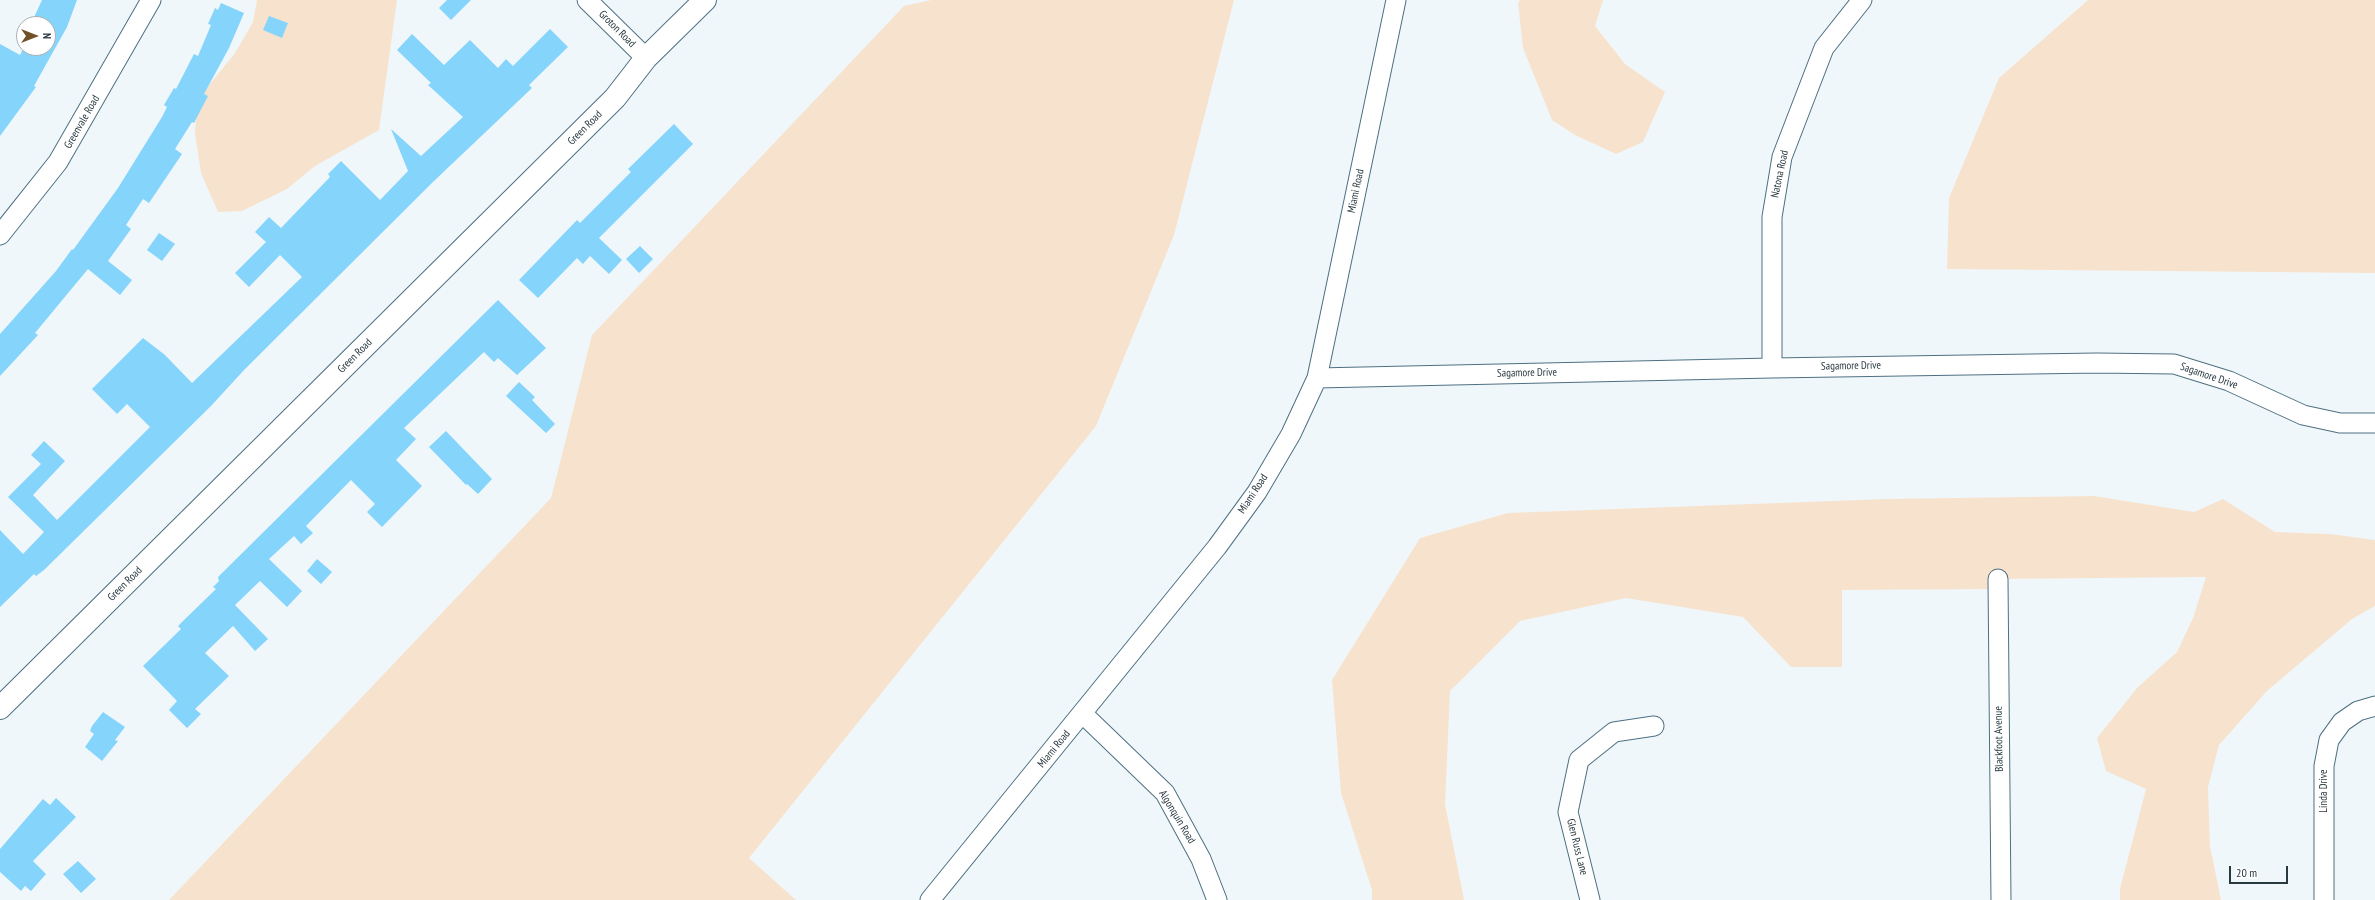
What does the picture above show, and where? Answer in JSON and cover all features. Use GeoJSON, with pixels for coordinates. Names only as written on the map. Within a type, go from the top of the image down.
{"type":"FeatureCollection","features":[{"type":"Feature","properties":{"kind":"main road","name":"Green Road"},"geometry":{"type":"LineString","coordinates":[[0,708],[616,98],[646,58],[705,0]]}},
{"type":"Feature","properties":{"kind":"street","name":"Greenvale Road"},"geometry":{"type":"LineString","coordinates":[[0,235],[58,162],[151,0]]}},
{"type":"Feature","properties":{"kind":"street","name":"Groton Road"},"geometry":{"type":"LineString","coordinates":[[588,0],[646,58]]}},
{"type":"Feature","properties":{"kind":"street","name":"Miami Road"},"geometry":{"type":"LineString","coordinates":[[930,900],[1217,548],[1257,492],[1290,434],[1317,378],[1396,0]]}},
{"type":"Feature","properties":{"kind":"street","name":"Natona Road"},"geometry":{"type":"LineString","coordinates":[[1772,368],[1772,217],[1782,157],[1824,48],[1862,0]]}},
{"type":"Feature","properties":{"kind":"street","name":"Sagamore Drive"},"geometry":{"type":"LineString","coordinates":[[1317,378],[1772,368],[2098,363],[2174,364],[2229,381],[2303,416],[2340,423],[2375,423]]}},
{"type":"Feature","properties":{"kind":"street","name":"Blackfoot Avenue"},"geometry":{"type":"LineString","coordinates":[[1998,579],[2001,900]]}},
{"type":"Feature","properties":{"kind":"street","name":"Linda Drive"},"geometry":{"type":"LineString","coordinates":[[2324,900],[2324,766],[2329,740],[2342,722],[2358,711],[2374,706]]}},
{"type":"Feature","properties":{"kind":"street","name":"Algonquin Road"},"geometry":{"type":"LineString","coordinates":[[1083,714],[1165,793],[1201,859],[1217,900]]}},
{"type":"Feature","properties":{"kind":"street","name":"Glen Russ Lane"},"geometry":{"type":"LineString","coordinates":[[1590,900],[1568,812],[1579,760],[1614,732],[1654,726]]}},
{"type":"Feature","properties":{"kind":"shaded area"},"geometry":{"type":"Polygon","coordinates":[[[257,0],[397,0],[379,130],[315,166],[287,189],[242,211],[218,212],[201,173],[195,133],[197,100],[235,53],[253,22],[257,0]]]}},
{"type":"Feature","properties":{"kind":"shaded area"},"geometry":{"type":"Polygon","coordinates":[[[931,0],[1234,0],[1174,235],[1096,426],[749,858],[796,900],[169,900],[551,498],[592,335],[904,6],[931,0]]]}},
{"type":"Feature","properties":{"kind":"shaded area"},"geometry":{"type":"Polygon","coordinates":[[[1520,0],[1603,0],[1595,26],[1625,64],[1665,92],[1643,142],[1616,154],[1575,135],[1552,120],[1523,48],[1518,3],[1520,0]]]}},
{"type":"Feature","properties":{"kind":"shaded area"},"geometry":{"type":"Polygon","coordinates":[[[2088,0],[2375,0],[2375,273],[1947,269],[1949,198],[1999,78],[2088,0]]]}},
{"type":"Feature","properties":{"kind":"shaded area"},"geometry":{"type":"Polygon","coordinates":[[[2094,496],[2194,512],[2223,499],[2275,532],[2330,534],[2375,540],[2375,606],[2352,619],[2267,691],[2219,745],[2208,787],[2210,846],[2221,900],[2120,900],[2120,889],[2146,789],[2106,771],[2097,738],[2137,688],[2177,652],[2193,618],[2206,577],[1998,579],[1998,589],[1842,590],[1842,667],[1791,667],[1743,617],[1626,598],[1520,621],[1450,691],[1445,804],[1464,900],[1372,900],[1372,890],[1341,793],[1332,680],[1420,538],[1508,513],[1886,499],[2094,496]]]}},
{"type":"Feature","properties":{"kind":"building"},"geometry":{"type":"Polygon","coordinates":[[[42,0],[77,0],[67,27],[56,47],[56,16],[35,16],[42,0]]]}},
{"type":"Feature","properties":{"kind":"building"},"geometry":{"type":"Polygon","coordinates":[[[447,0],[471,0],[451,20],[439,8],[447,0]]]}},
{"type":"Feature","properties":{"kind":"building"},"geometry":{"type":"Polygon","coordinates":[[[221,3],[244,13],[229,48],[204,94],[208,96],[194,123],[192,122],[175,149],[182,154],[149,203],[143,199],[126,225],[131,229],[108,261],[132,280],[120,295],[88,269],[35,333],[38,335],[0,376],[0,334],[56,271],[72,249],[73,250],[118,188],[162,117],[167,107],[164,105],[174,88],[176,89],[194,54],[198,56],[211,25],[208,24],[215,8],[218,10],[221,3]]]}},
{"type":"Feature","properties":{"kind":"building"},"geometry":{"type":"Polygon","coordinates":[[[269,16],[288,23],[282,38],[263,30],[269,16]]]}},
{"type":"Feature","properties":{"kind":"building"},"geometry":{"type":"Polygon","coordinates":[[[550,29],[568,47],[529,85],[532,88],[434,181],[245,369],[211,406],[44,570],[36,576],[34,574],[0,607],[0,530],[23,554],[44,532],[8,497],[41,464],[31,455],[44,441],[65,461],[33,495],[57,520],[150,427],[127,404],[117,414],[92,389],[143,338],[165,355],[192,383],[302,277],[280,255],[249,287],[235,273],[266,242],[255,232],[269,217],[281,228],[330,177],[328,174],[341,161],[380,200],[408,171],[391,129],[421,156],[463,117],[428,85],[431,83],[397,50],[412,34],[444,65],[470,40],[498,68],[506,59],[513,66],[550,29]]]}},
{"type":"Feature","properties":{"kind":"building"},"geometry":{"type":"Polygon","coordinates":[[[0,44],[16,53],[16,56],[51,56],[34,86],[36,87],[0,136],[0,44]]]}},
{"type":"Feature","properties":{"kind":"building"},"geometry":{"type":"Polygon","coordinates":[[[674,124],[693,144],[599,238],[622,260],[609,274],[590,256],[583,264],[577,258],[538,298],[519,280],[577,220],[580,223],[631,172],[628,169],[674,124]]]}},
{"type":"Feature","properties":{"kind":"building"},"geometry":{"type":"Polygon","coordinates":[[[159,233],[175,244],[162,261],[147,250],[159,233]]]}},
{"type":"Feature","properties":{"kind":"building"},"geometry":{"type":"Polygon","coordinates":[[[640,246],[653,259],[639,273],[626,259],[640,246]]]}},
{"type":"Feature","properties":{"kind":"building"},"geometry":{"type":"Polygon","coordinates":[[[498,300],[546,348],[517,375],[498,358],[494,362],[484,352],[404,428],[416,439],[396,460],[422,486],[382,527],[367,512],[375,504],[351,480],[306,526],[313,533],[301,544],[294,536],[269,559],[302,591],[287,607],[260,581],[235,605],[268,639],[255,651],[233,626],[205,653],[229,676],[195,709],[201,714],[187,728],[169,710],[177,701],[143,666],[181,629],[178,626],[216,589],[213,587],[219,581],[218,577],[498,300]]]}},
{"type":"Feature","properties":{"kind":"building"},"geometry":{"type":"Polygon","coordinates":[[[519,382],[535,397],[532,400],[555,424],[546,433],[506,396],[519,382]]]}},
{"type":"Feature","properties":{"kind":"building"},"geometry":{"type":"Polygon","coordinates":[[[446,431],[492,479],[478,494],[467,484],[466,485],[429,447],[446,431]]]}},
{"type":"Feature","properties":{"kind":"building"},"geometry":{"type":"Polygon","coordinates":[[[317,559],[332,572],[321,584],[307,571],[317,559]]]}},
{"type":"Feature","properties":{"kind":"building"},"geometry":{"type":"Polygon","coordinates":[[[103,712],[125,727],[115,740],[118,741],[102,761],[85,747],[94,734],[90,731],[92,726],[103,712]]]}},
{"type":"Feature","properties":{"kind":"building"},"geometry":{"type":"Polygon","coordinates":[[[56,798],[76,817],[33,861],[46,874],[31,891],[25,886],[21,891],[0,872],[0,849],[43,799],[50,805],[56,798]]]}},
{"type":"Feature","properties":{"kind":"building"},"geometry":{"type":"Polygon","coordinates":[[[78,861],[96,879],[81,893],[63,874],[78,861]]]}}]}
